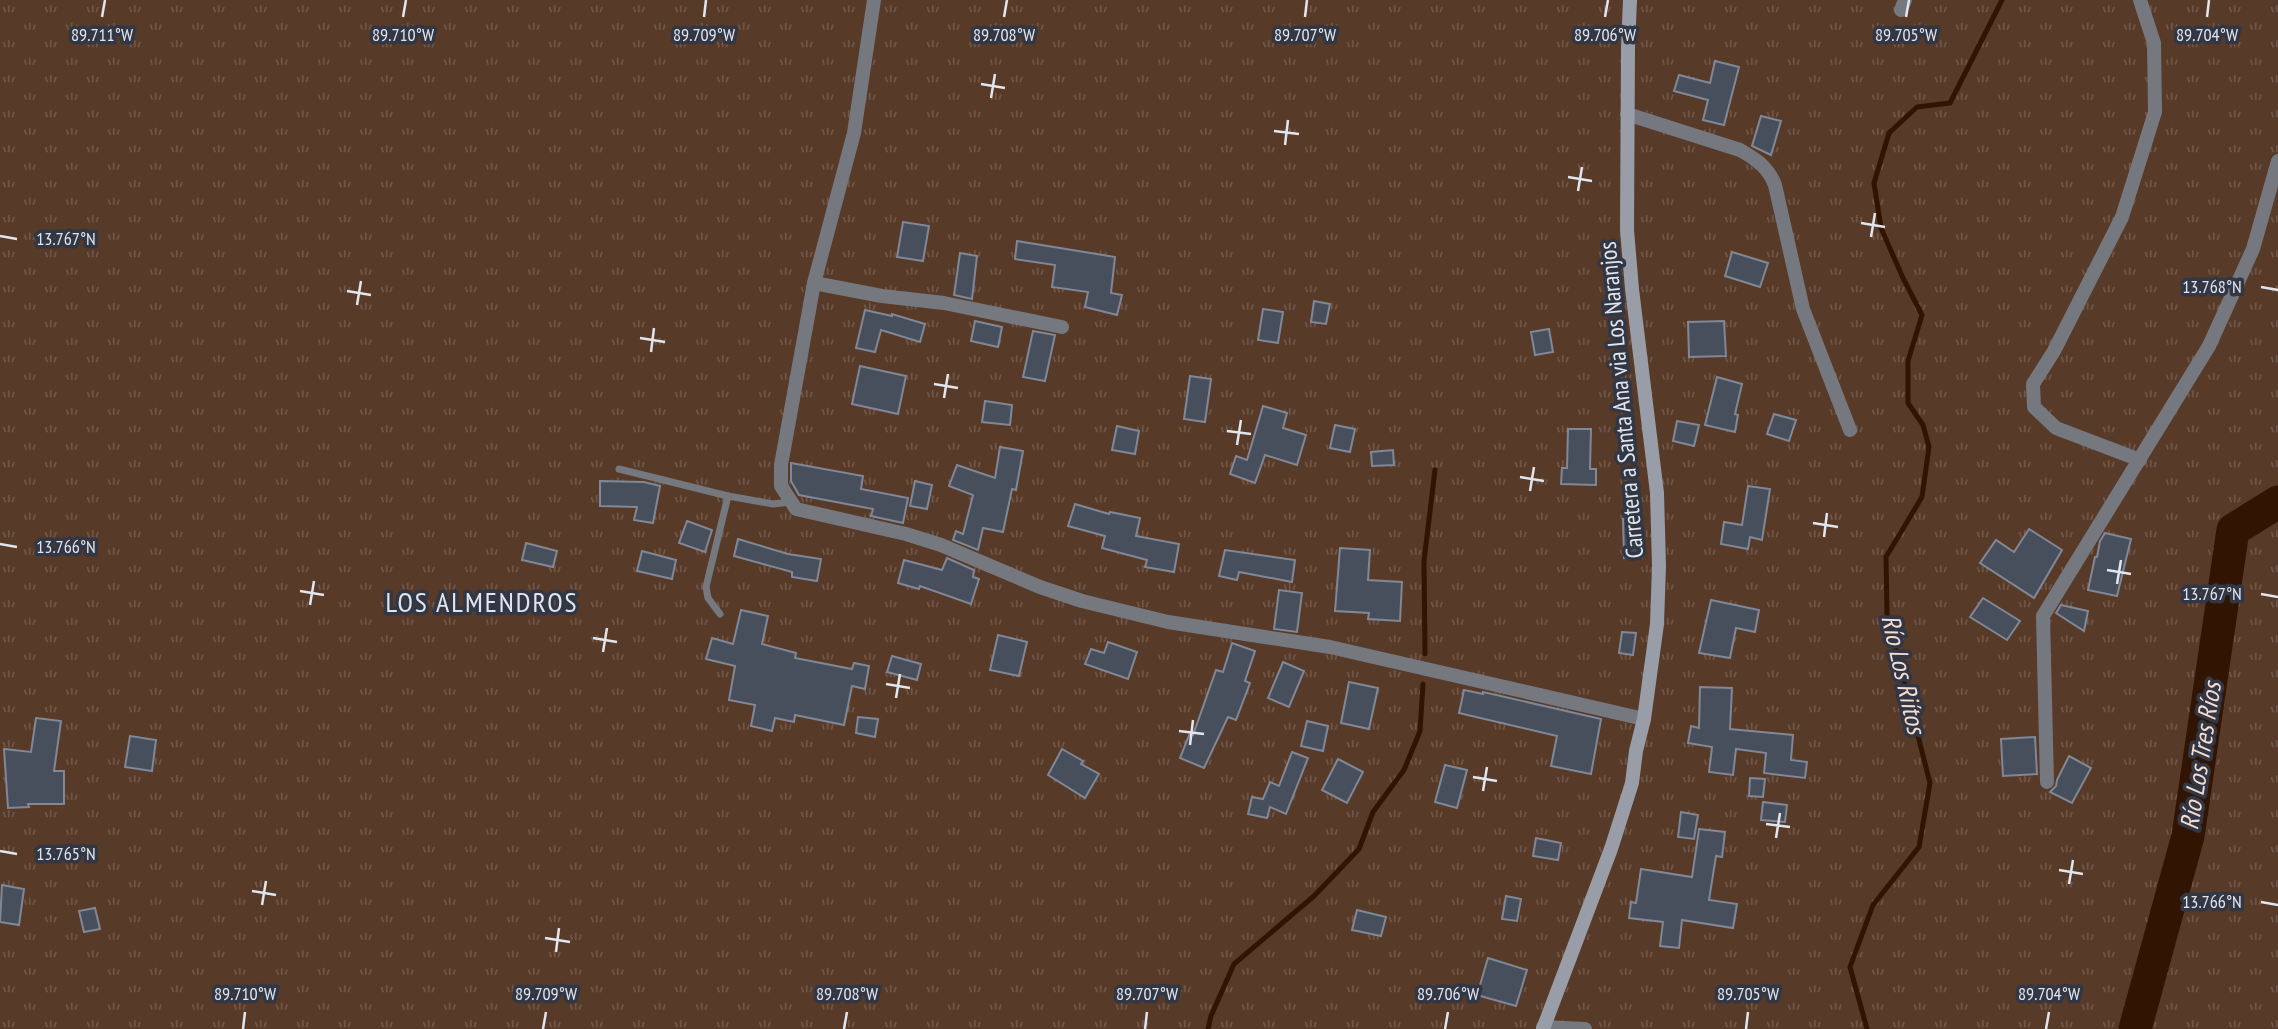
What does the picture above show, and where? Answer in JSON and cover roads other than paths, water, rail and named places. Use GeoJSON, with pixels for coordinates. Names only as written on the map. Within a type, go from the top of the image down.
{"type":"FeatureCollection","features":[{"type":"Feature","properties":{"kind":"main road","name":"Carretera a Santa Ana via Los Naranjos"},"geometry":{"type":"LineString","coordinates":[[1543,1028],[1615,836],[1632,783],[1657,624],[1657,493],[1627,230],[1630,0]]}},
{"type":"Feature","properties":{"kind":"street"},"geometry":{"type":"LineString","coordinates":[[874,0],[854,134],[814,283],[780,465],[781,486],[796,509],[906,534],[941,545],[1041,587],[1082,601],[1168,622],[1330,648],[1644,719]]}},
{"type":"Feature","properties":{"kind":"street"},"geometry":{"type":"LineString","coordinates":[[2140,0],[2154,43],[2155,112],[2122,217],[2054,351],[2033,384],[2034,407],[2056,428],[2140,460]]}},
{"type":"Feature","properties":{"kind":"street"},"geometry":{"type":"LineString","coordinates":[[1627,114],[1740,150],[1756,159],[1770,172],[1803,309],[1850,430]]}},
{"type":"Feature","properties":{"kind":"street"},"geometry":{"type":"LineString","coordinates":[[2047,782],[2043,616],[2210,346],[2253,249],[2278,161]]}},
{"type":"Feature","properties":{"kind":"street"},"geometry":{"type":"LineString","coordinates":[[814,283],[882,296],[944,303],[1062,327]]}},
{"type":"Feature","properties":{"kind":"street"},"geometry":{"type":"LineString","coordinates":[[1543,1028],[1585,1029]]}},
{"type":"Feature","properties":{"kind":"lane"},"geometry":{"type":"LineString","coordinates":[[619,469],[728,496],[773,504],[790,502]]}},
{"type":"Feature","properties":{"kind":"lane"},"geometry":{"type":"LineString","coordinates":[[720,614],[708,598],[706,587],[728,496]]}},
{"type":"Feature","properties":{"kind":"waterway","name":"Río Los Riítos"},"geometry":{"type":"LineString","coordinates":[[1867,1029],[1850,967],[1873,905],[1919,847],[1930,783],[1887,614],[1886,557],[1922,497],[1929,447],[1923,425],[1908,403],[1908,361],[1922,315],[1881,228],[1874,183],[1889,133],[1917,107],[1950,103],[2002,0]]}},
{"type":"Feature","properties":{"kind":"waterway"},"geometry":{"type":"LineString","coordinates":[[1425,654],[1424,561],[1435,470]]}},
{"type":"Feature","properties":{"kind":"waterway","name":"Río Los Tres Ríos"},"geometry":{"type":"LineString","coordinates":[[2135,1029],[2188,836],[2233,530],[2278,502]]}},
{"type":"Feature","properties":{"kind":"waterway"},"geometry":{"type":"LineString","coordinates":[[1208,1029],[1234,964],[1314,896],[1359,849],[1373,812],[1404,770],[1420,731],[1423,684]]}},
{"type":"Feature","properties":{"kind":"district","name":"LOS ALMENDROS"},"geometry":{"type":"Point","coordinates":[482,601]}}]}
